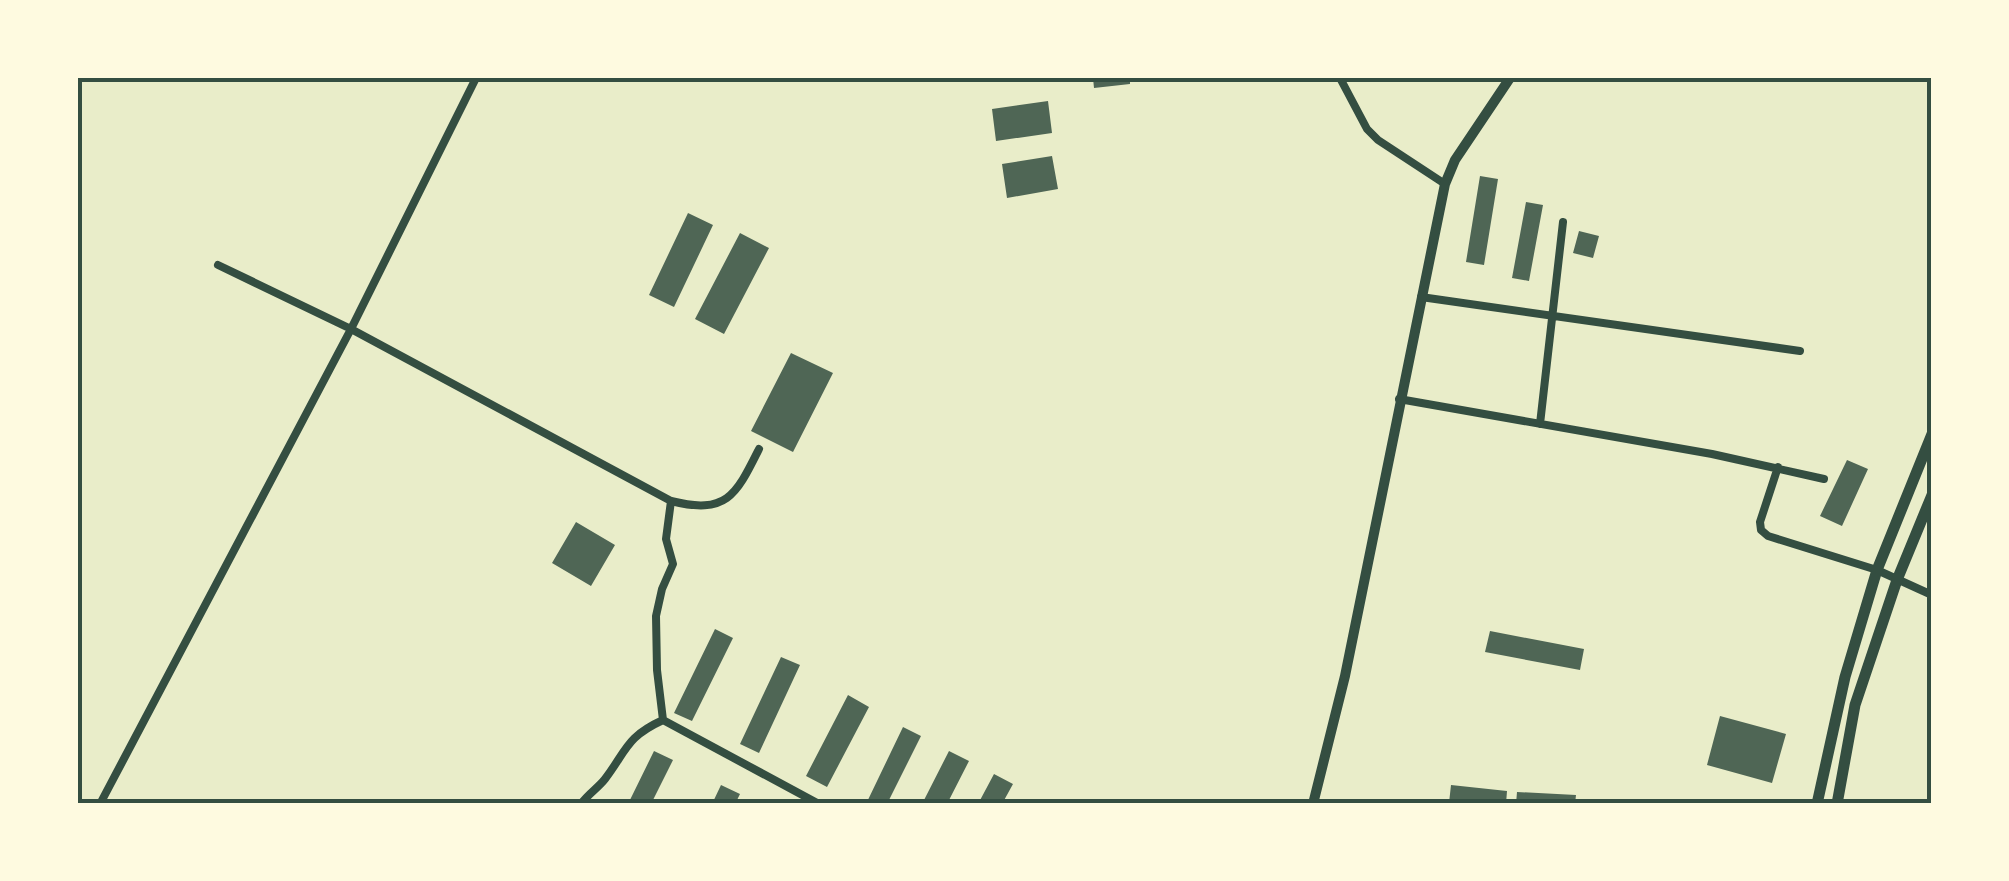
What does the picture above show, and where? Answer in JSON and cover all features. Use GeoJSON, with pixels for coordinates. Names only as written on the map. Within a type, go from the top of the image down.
{"type":"FeatureCollection","features":[{"type":"Feature","properties":{"kind":"main road"},"geometry":{"type":"LineString","coordinates":[[1312,804],[1345,676],[1445,184],[1510,78]]}},
{"type":"Feature","properties":{"kind":"main road"},"geometry":{"type":"LineString","coordinates":[[1817,804],[1845,677],[1877,570],[1932,434]]}},
{"type":"Feature","properties":{"kind":"main road"},"geometry":{"type":"LineString","coordinates":[[1837,804],[1855,705],[1897,580],[1932,496]]}},
{"type":"Feature","properties":{"kind":"street"},"geometry":{"type":"LineString","coordinates":[[100,804],[351,329],[476,78]]}},
{"type":"Feature","properties":{"kind":"street"},"geometry":{"type":"LineString","coordinates":[[1340,78],[1367,129],[1445,184]]}},
{"type":"Feature","properties":{"kind":"street"},"geometry":{"type":"LineString","coordinates":[[1540,424],[1563,222]]}},
{"type":"Feature","properties":{"kind":"street"},"geometry":{"type":"LineString","coordinates":[[218,265],[351,329],[671,501],[700,508],[723,500],[746,478],[759,449]]}},
{"type":"Feature","properties":{"kind":"street"},"geometry":{"type":"LineString","coordinates":[[1421,297],[1800,351]]}},
{"type":"Feature","properties":{"kind":"street"},"geometry":{"type":"LineString","coordinates":[[1400,399],[1778,467],[1824,479]]}},
{"type":"Feature","properties":{"kind":"street"},"geometry":{"type":"LineString","coordinates":[[1778,467],[1760,530],[1791,545],[1877,570],[1932,595]]}},
{"type":"Feature","properties":{"kind":"street"},"geometry":{"type":"LineString","coordinates":[[663,720],[656,616],[673,564],[666,539],[671,501]]}},
{"type":"Feature","properties":{"kind":"street"},"geometry":{"type":"LineString","coordinates":[[582,804],[605,780],[622,750],[637,734],[663,720]]}},
{"type":"Feature","properties":{"kind":"street"},"geometry":{"type":"LineString","coordinates":[[663,720],[820,804]]}},
{"type":"Feature","properties":{"kind":"building"},"geometry":{"type":"Polygon","coordinates":[[[1093,78],[1130,78],[1130,84],[1094,88],[1093,78]]]}},
{"type":"Feature","properties":{"kind":"building"},"geometry":{"type":"Polygon","coordinates":[[[1048,101],[1052,133],[996,141],[992,109],[1048,101]]]}},
{"type":"Feature","properties":{"kind":"building"},"geometry":{"type":"Polygon","coordinates":[[[1052,156],[1058,189],[1007,198],[1002,164],[1052,156]]]}},
{"type":"Feature","properties":{"kind":"building"},"geometry":{"type":"Polygon","coordinates":[[[1480,176],[1498,179],[1484,265],[1466,262],[1480,176]]]}},
{"type":"Feature","properties":{"kind":"building"},"geometry":{"type":"Polygon","coordinates":[[[1526,202],[1543,205],[1529,281],[1512,278],[1526,202]]]}},
{"type":"Feature","properties":{"kind":"building"},"geometry":{"type":"Polygon","coordinates":[[[688,213],[713,225],[674,307],[649,295],[688,213]]]}},
{"type":"Feature","properties":{"kind":"building"},"geometry":{"type":"Polygon","coordinates":[[[1579,231],[1599,236],[1593,258],[1573,253],[1579,231]]]}},
{"type":"Feature","properties":{"kind":"building"},"geometry":{"type":"Polygon","coordinates":[[[740,233],[769,248],[724,334],[695,319],[740,233]]]}},
{"type":"Feature","properties":{"kind":"building"},"geometry":{"type":"Polygon","coordinates":[[[791,353],[833,373],[793,452],[751,431],[791,353]]]}},
{"type":"Feature","properties":{"kind":"building"},"geometry":{"type":"Polygon","coordinates":[[[1847,460],[1868,469],[1842,526],[1820,516],[1847,460]]]}},
{"type":"Feature","properties":{"kind":"building"},"geometry":{"type":"Polygon","coordinates":[[[576,522],[615,545],[591,586],[552,563],[576,522]]]}},
{"type":"Feature","properties":{"kind":"building"},"geometry":{"type":"Polygon","coordinates":[[[715,629],[733,638],[692,721],[674,713],[715,629]]]}},
{"type":"Feature","properties":{"kind":"building"},"geometry":{"type":"Polygon","coordinates":[[[1490,631],[1584,649],[1580,670],[1485,652],[1490,631]]]}},
{"type":"Feature","properties":{"kind":"building"},"geometry":{"type":"Polygon","coordinates":[[[781,657],[800,665],[759,753],[740,744],[781,657]]]}},
{"type":"Feature","properties":{"kind":"building"},"geometry":{"type":"Polygon","coordinates":[[[848,695],[869,707],[827,787],[806,776],[848,695]]]}},
{"type":"Feature","properties":{"kind":"building"},"geometry":{"type":"Polygon","coordinates":[[[1720,716],[1786,734],[1772,783],[1707,765],[1720,716]]]}},
{"type":"Feature","properties":{"kind":"building"},"geometry":{"type":"Polygon","coordinates":[[[903,727],[921,736],[887,804],[866,804],[903,727]]]}},
{"type":"Feature","properties":{"kind":"building"},"geometry":{"type":"Polygon","coordinates":[[[654,751],[673,760],[651,804],[628,804],[654,751]]]}},
{"type":"Feature","properties":{"kind":"building"},"geometry":{"type":"Polygon","coordinates":[[[949,751],[969,761],[947,804],[922,804],[949,751]]]}},
{"type":"Feature","properties":{"kind":"building"},"geometry":{"type":"Polygon","coordinates":[[[994,774],[1013,784],[1002,804],[978,804],[994,774]]]}},
{"type":"Feature","properties":{"kind":"building"},"geometry":{"type":"Polygon","coordinates":[[[721,785],[740,794],[735,804],[712,804],[721,785]]]}},
{"type":"Feature","properties":{"kind":"building"},"geometry":{"type":"Polygon","coordinates":[[[1451,785],[1507,791],[1506,804],[1449,803],[1451,785]]]}},
{"type":"Feature","properties":{"kind":"building"},"geometry":{"type":"Polygon","coordinates":[[[1517,792],[1576,795],[1575,804],[1516,804],[1517,792]]]}}]}
